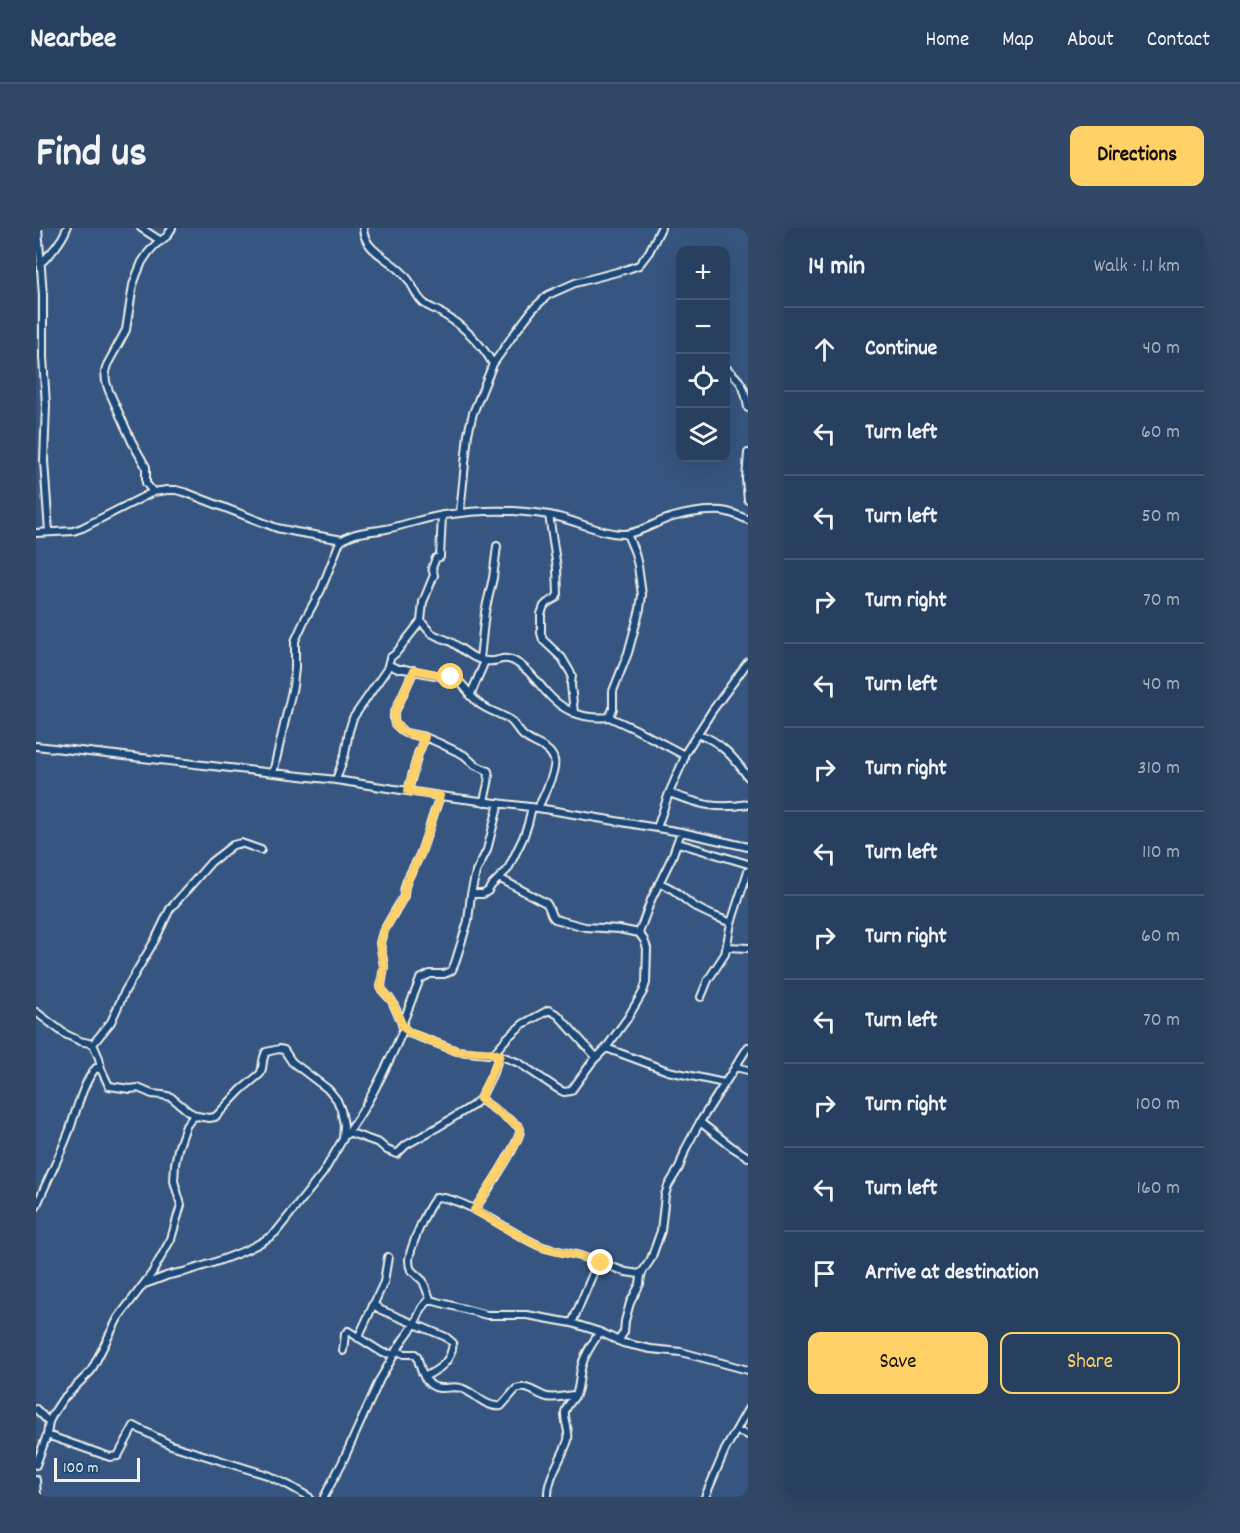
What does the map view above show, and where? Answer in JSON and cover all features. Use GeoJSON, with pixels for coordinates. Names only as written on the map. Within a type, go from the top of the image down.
{"type":"FeatureCollection","features":[{"type":"Feature","properties":{"kind":"street"},"geometry":{"type":"LineString","coordinates":[[38,228],[43,295],[46,405],[44,461],[49,532]]}},
{"type":"Feature","properties":{"kind":"street"},"geometry":{"type":"LineString","coordinates":[[40,264],[63,238],[67,228]]}},
{"type":"Feature","properties":{"kind":"street"},"geometry":{"type":"LineString","coordinates":[[141,228],[161,241]]}},
{"type":"Feature","properties":{"kind":"street"},"geometry":{"type":"LineString","coordinates":[[153,492],[146,483],[146,467],[109,391],[105,372],[126,330],[133,285],[142,262],[172,228]]}},
{"type":"Feature","properties":{"kind":"street"},"geometry":{"type":"LineString","coordinates":[[363,228],[363,235],[367,243],[407,276],[419,299],[458,324],[482,346],[493,364]]}},
{"type":"Feature","properties":{"kind":"street"},"geometry":{"type":"LineString","coordinates":[[460,513],[468,434],[473,413],[493,364],[533,309],[548,295],[575,283],[639,265],[649,252],[661,228]]}},
{"type":"Feature","properties":{"kind":"street"},"geometry":{"type":"LineString","coordinates":[[730,371],[740,381],[748,408]]}},
{"type":"Feature","properties":{"kind":"street"},"geometry":{"type":"LineString","coordinates":[[748,453],[746,479],[748,500]]}},
{"type":"Feature","properties":{"kind":"street"},"geometry":{"type":"LineString","coordinates":[[36,533],[72,531],[82,528],[153,492],[176,490],[277,528],[343,540]]}},
{"type":"Feature","properties":{"kind":"street"},"geometry":{"type":"LineString","coordinates":[[273,773],[293,686],[295,641],[321,591],[337,549],[349,536],[388,529],[441,515],[500,511],[549,515],[602,530],[627,534],[670,519],[705,512],[730,513],[748,520]]}},
{"type":"Feature","properties":{"kind":"street"},"geometry":{"type":"LineString","coordinates":[[336,780],[345,754],[353,718],[389,665],[390,658],[421,621],[423,602],[434,575],[432,568],[436,558],[440,557],[441,515]]}},
{"type":"Feature","properties":{"kind":"street"},"geometry":{"type":"LineString","coordinates":[[549,515],[557,568],[558,594],[544,606],[541,614],[541,633],[543,640],[562,658],[572,675],[574,713]]}},
{"type":"Feature","properties":{"kind":"street"},"geometry":{"type":"LineString","coordinates":[[609,717],[613,709],[613,691],[628,654],[642,595],[639,566],[627,534]]}},
{"type":"Feature","properties":{"kind":"street"},"geometry":{"type":"LineString","coordinates":[[470,696],[482,660],[484,623],[497,546]]}},
{"type":"Feature","properties":{"kind":"street"},"geometry":{"type":"LineString","coordinates":[[421,621],[435,635],[482,660],[495,661],[503,658],[520,665],[566,709],[588,718],[609,717],[684,756]]}},
{"type":"Feature","properties":{"kind":"street"},"geometry":{"type":"LineString","coordinates":[[657,828],[684,756],[748,662]]}},
{"type":"Feature","properties":{"kind":"street"},"geometry":{"type":"LineString","coordinates":[[389,665],[398,669],[455,679],[470,696],[488,710],[510,721],[526,738],[538,743],[554,757],[552,772],[508,869],[488,891],[483,894],[471,894]]}},
{"type":"Feature","properties":{"kind":"street"},"geometry":{"type":"LineString","coordinates":[[414,670],[394,714],[395,724],[405,733],[425,737],[459,752],[474,765],[488,771],[490,778],[484,801]]}},
{"type":"Feature","properties":{"kind":"street"},"geometry":{"type":"LineString","coordinates":[[698,734],[711,738],[725,750],[748,777]]}},
{"type":"Feature","properties":{"kind":"street"},"geometry":{"type":"LineString","coordinates":[[408,791],[425,737]]}},
{"type":"Feature","properties":{"kind":"street"},"geometry":{"type":"LineString","coordinates":[[36,746],[336,780],[440,796],[499,802],[681,832],[748,847]]}},
{"type":"Feature","properties":{"kind":"street"},"geometry":{"type":"LineString","coordinates":[[669,793],[698,804],[714,807],[724,808],[748,804]]}},
{"type":"Feature","properties":{"kind":"street"},"geometry":{"type":"LineString","coordinates":[[440,796],[420,855],[405,885],[404,896],[383,932],[380,943],[384,966],[381,986],[384,993],[392,1001],[403,1026],[410,1033],[457,1051],[497,1054],[519,1063],[558,1089],[568,1092],[574,1089],[606,1048],[638,1001],[646,983],[644,940],[639,933],[585,927],[555,919],[551,916],[546,903],[499,878]]}},
{"type":"Feature","properties":{"kind":"street"},"geometry":{"type":"LineString","coordinates":[[144,1284],[156,1282],[166,1276],[233,1255],[267,1239],[276,1232],[323,1173],[376,1087],[395,1049],[420,979],[430,974],[444,974],[452,970],[468,921],[476,872],[487,850],[499,802]]}},
{"type":"Feature","properties":{"kind":"street"},"geometry":{"type":"LineString","coordinates":[[639,933],[681,832]]}},
{"type":"Feature","properties":{"kind":"street"},"geometry":{"type":"LineString","coordinates":[[93,1044],[111,1022],[124,991],[155,940],[170,909],[211,862],[233,844],[241,843],[261,850]]}},
{"type":"Feature","properties":{"kind":"street"},"geometry":{"type":"LineString","coordinates":[[678,843],[748,864]]}},
{"type":"Feature","properties":{"kind":"street"},"geometry":{"type":"LineString","coordinates":[[701,997],[708,980],[722,961],[731,923],[748,871]]}},
{"type":"Feature","properties":{"kind":"street"},"geometry":{"type":"LineString","coordinates":[[658,883],[676,891],[696,908],[731,923]]}},
{"type":"Feature","properties":{"kind":"street"},"geometry":{"type":"LineString","coordinates":[[727,947],[748,948]]}},
{"type":"Feature","properties":{"kind":"street"},"geometry":{"type":"LineString","coordinates":[[348,1132],[379,1143],[387,1150],[397,1154],[406,1145],[480,1099],[497,1054],[508,1037],[523,1024],[549,1010],[558,1015],[597,1057]]}},
{"type":"Feature","properties":{"kind":"street"},"geometry":{"type":"LineString","coordinates":[[36,1012],[65,1034],[93,1044]]}},
{"type":"Feature","properties":{"kind":"street"},"geometry":{"type":"LineString","coordinates":[[93,1044],[109,1086],[138,1088],[152,1094],[171,1097],[197,1116],[209,1118],[215,1116],[260,1074],[262,1058],[266,1052],[284,1050],[292,1062],[329,1090],[337,1100],[344,1125],[343,1139]]}},
{"type":"Feature","properties":{"kind":"street"},"geometry":{"type":"LineString","coordinates":[[618,1341],[624,1332],[630,1303],[640,1284],[643,1271],[651,1259],[661,1231],[668,1186],[700,1122],[748,1047]]}},
{"type":"Feature","properties":{"kind":"street"},"geometry":{"type":"LineString","coordinates":[[606,1048],[668,1071],[724,1083]]}},
{"type":"Feature","properties":{"kind":"street"},"geometry":{"type":"LineString","coordinates":[[735,1067],[748,1070]]}},
{"type":"Feature","properties":{"kind":"street"},"geometry":{"type":"LineString","coordinates":[[36,1208],[70,1130],[88,1078],[96,1068],[101,1069]]}},
{"type":"Feature","properties":{"kind":"street"},"geometry":{"type":"LineString","coordinates":[[474,1210],[509,1155],[520,1129],[480,1099]]}},
{"type":"Feature","properties":{"kind":"street"},"geometry":{"type":"LineString","coordinates":[[36,1465],[47,1435],[49,1422],[62,1400],[91,1371],[118,1318],[152,1273],[171,1239],[181,1205],[174,1182],[178,1149],[186,1126],[192,1118],[197,1116]]}},
{"type":"Feature","properties":{"kind":"street"},"geometry":{"type":"LineString","coordinates":[[700,1122],[748,1157]]}},
{"type":"Feature","properties":{"kind":"street"},"geometry":{"type":"LineString","coordinates":[[431,1300],[423,1281],[411,1270],[409,1258],[425,1214],[437,1197],[447,1197],[542,1246],[585,1257],[597,1264],[601,1263],[639,1274],[643,1271]]}},
{"type":"Feature","properties":{"kind":"street"},"geometry":{"type":"LineString","coordinates":[[358,1338],[384,1282],[388,1257]]}},
{"type":"Feature","properties":{"kind":"street"},"geometry":{"type":"LineString","coordinates":[[572,1323],[597,1264]]}},
{"type":"Feature","properties":{"kind":"street"},"geometry":{"type":"LineString","coordinates":[[324,1497],[380,1379],[422,1308],[431,1300],[488,1315],[527,1315],[572,1323],[600,1332],[618,1341],[645,1348],[681,1352],[748,1370]]}},
{"type":"Feature","properties":{"kind":"street"},"geometry":{"type":"LineString","coordinates":[[373,1304],[381,1310],[453,1342],[450,1354],[443,1366],[424,1377]]}},
{"type":"Feature","properties":{"kind":"street"},"geometry":{"type":"LineString","coordinates":[[343,1351],[348,1331],[383,1353],[415,1354],[424,1377],[435,1388],[462,1388],[496,1407],[501,1406],[519,1387],[548,1397],[576,1395]]}},
{"type":"Feature","properties":{"kind":"street"},"geometry":{"type":"LineString","coordinates":[[548,1497],[551,1481],[568,1437],[566,1410],[576,1395],[584,1359],[600,1332]]}},
{"type":"Feature","properties":{"kind":"street"},"geometry":{"type":"LineString","coordinates":[[36,1409],[49,1422]]}},
{"type":"Feature","properties":{"kind":"street"},"geometry":{"type":"LineString","coordinates":[[705,1497],[715,1470],[747,1414]]}},
{"type":"Feature","properties":{"kind":"street"},"geometry":{"type":"LineString","coordinates":[[47,1435],[110,1457],[118,1456],[134,1426],[171,1445],[267,1475],[309,1497]]}},
{"type":"Feature","properties":{"kind":"street"},"geometry":{"type":"LineString","coordinates":[[737,1431],[748,1435]]}},
{"type":"Feature","properties":{"kind":"street"},"geometry":{"type":"LineString","coordinates":[[36,1480],[37,1497]]}},
{"type":"Feature","properties":{"kind":"route"},"geometry":{"type":"LineString","coordinates":[[451,677],[414,670],[394,714],[395,724],[405,733],[425,737],[408,791],[440,796],[420,855],[405,885],[404,896],[381,937],[380,949],[384,966],[382,990],[392,1001],[406,1031],[457,1051],[500,1055],[480,1099],[520,1129],[509,1155],[474,1210],[542,1246],[585,1257],[597,1264],[601,1263]]}}]}
